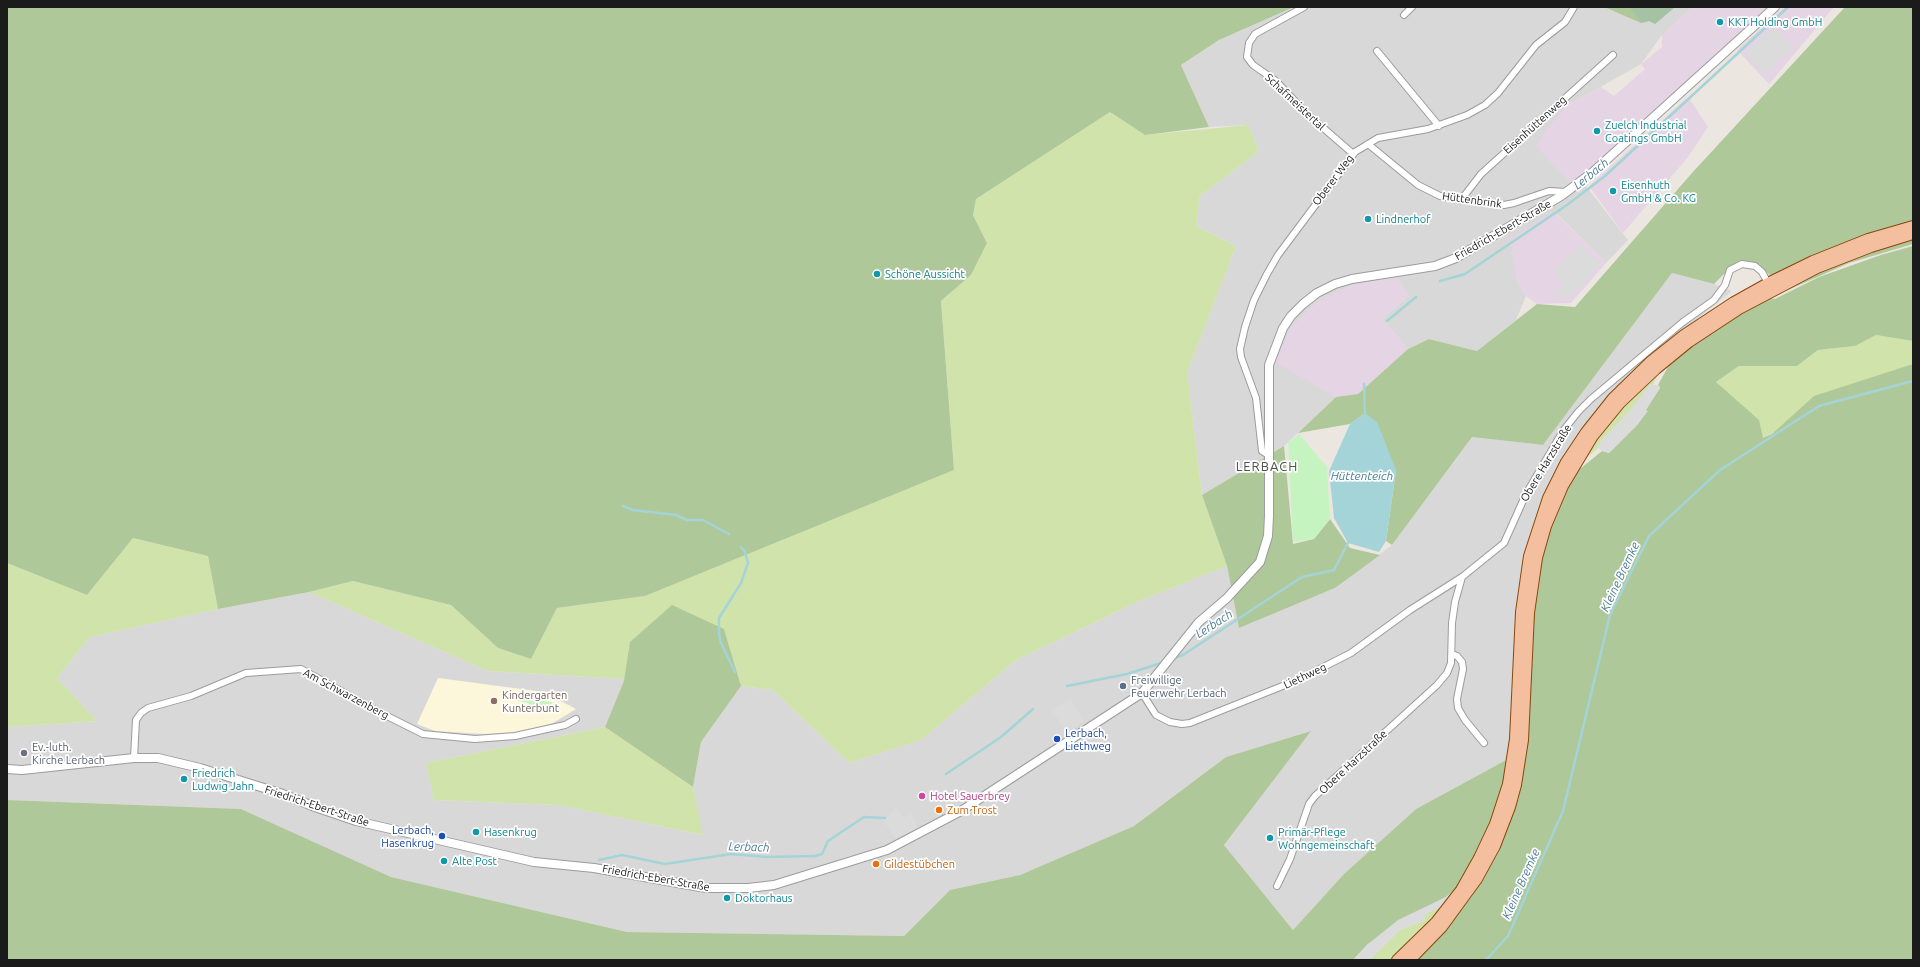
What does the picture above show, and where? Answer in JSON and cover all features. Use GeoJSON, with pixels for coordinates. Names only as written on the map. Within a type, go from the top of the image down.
{"type":"FeatureCollection","features":[{"type":"Feature","properties":{"kind":"main road"},"geometry":{"type":"LineString","coordinates":[[1397,960],[1436,922],[1461,890],[1479,858],[1495,824],[1508,784],[1515,739],[1521,612],[1528,563],[1542,513],[1566,462],[1605,407],[1650,362],[1702,322],[1768,283],[1839,250],[1913,226]]}},
{"type":"Feature","properties":{"kind":"main road"},"geometry":{"type":"LineString","coordinates":[[1410,960],[1442,928],[1460,906],[1486,863],[1503,827],[1516,785],[1523,740],[1529,613],[1537,558],[1546,526],[1561,491],[1573,467],[1593,436],[1620,403],[1656,368],[1689,342],[1739,309],[1817,268],[1871,247],[1913,234]]}},
{"type":"Feature","properties":{"kind":"street","name":"Schafmeistertal"},"geometry":{"type":"LineString","coordinates":[[1304,7],[1255,34],[1249,42],[1248,59],[1276,81],[1306,113],[1350,152]]}},
{"type":"Feature","properties":{"kind":"street"},"geometry":{"type":"LineString","coordinates":[[1404,15],[1412,7]]}},
{"type":"Feature","properties":{"kind":"street","name":"Oberer Weg"},"geometry":{"type":"LineString","coordinates":[[1270,456],[1262,451],[1256,398],[1240,354],[1246,323],[1262,282],[1282,250],[1352,154],[1368,144],[1386,136],[1439,126],[1467,115],[1488,103],[1532,49],[1561,26],[1574,7]]}},
{"type":"Feature","properties":{"kind":"street","name":"Friedrich-Ebert-Straße"},"geometry":{"type":"LineString","coordinates":[[7,769],[22,770],[134,758],[158,758],[191,766],[280,793],[356,821],[534,862],[594,868],[701,887],[748,888],[774,885],[887,850],[936,825],[1142,693],[1176,653],[1199,622],[1232,593],[1260,562],[1268,536],[1270,456],[1268,381],[1270,359],[1283,328],[1291,316],[1303,304],[1322,290],[1334,284],[1352,279],[1435,266],[1456,258],[1567,192],[1599,167],[1775,7]]}},
{"type":"Feature","properties":{"kind":"street"},"geometry":{"type":"LineString","coordinates":[[1376,51],[1439,126]]}},
{"type":"Feature","properties":{"kind":"street","name":"Eisenhüttenweg"},"geometry":{"type":"LineString","coordinates":[[1461,200],[1481,174],[1612,55]]}},
{"type":"Feature","properties":{"kind":"street","name":"Hüttenbrink"},"geometry":{"type":"LineString","coordinates":[[1368,144],[1396,169],[1426,190],[1440,196],[1461,200],[1507,204],[1540,193],[1554,191],[1567,192]]}},
{"type":"Feature","properties":{"kind":"street","name":"Obere Harzstraße"},"geometry":{"type":"LineString","coordinates":[[1277,886],[1290,859],[1309,804],[1315,796],[1437,685],[1448,673],[1452,654],[1452,623],[1462,577],[1504,543],[1526,494],[1563,431],[1591,399],[1683,322],[1714,300],[1724,285],[1730,270],[1736,266],[1750,264],[1762,272],[1768,283]]}},
{"type":"Feature","properties":{"kind":"street","name":"Liethweg"},"geometry":{"type":"LineString","coordinates":[[1142,693],[1156,715],[1170,722],[1182,724],[1190,723],[1300,679],[1351,653],[1410,610],[1462,577]]}},
{"type":"Feature","properties":{"kind":"street"},"geometry":{"type":"LineString","coordinates":[[1452,654],[1457,656],[1462,662],[1463,669],[1457,699],[1458,708],[1465,720],[1484,743]]}},
{"type":"Feature","properties":{"kind":"street","name":"Am Schwarzenberg"},"geometry":{"type":"LineString","coordinates":[[134,758],[136,720],[141,712],[148,708],[191,696],[246,673],[254,672],[301,669],[377,711],[424,734],[475,739],[515,736],[565,725],[576,720]]}},
{"type":"Feature","properties":{"kind":"shaded area"},"geometry":{"type":"Polygon","coordinates":[[[1294,7],[1604,7],[1641,22],[1649,21],[1655,24],[1675,7],[1693,7],[1662,35],[1641,64],[1565,107],[1572,185],[1586,186],[1628,240],[1606,263],[1555,212],[1516,279],[1526,296],[1516,320],[1477,351],[1429,339],[1408,349],[1382,319],[1409,296],[1275,361],[1336,397],[1284,446],[1202,495],[1187,373],[1236,246],[1196,226],[1200,196],[1259,151],[1248,125],[1209,127],[1181,65],[1219,40],[1294,7]]]}},
{"type":"Feature","properties":{"kind":"shaded area"},"geometry":{"type":"Polygon","coordinates":[[[1693,7],[1768,7],[1572,185],[1536,146],[1544,133],[1565,107],[1601,87],[1614,96],[1645,69],[1641,64],[1662,47],[1662,35],[1693,7]]]}},
{"type":"Feature","properties":{"kind":"shaded area"},"geometry":{"type":"Polygon","coordinates":[[[1784,7],[1834,7],[1769,84],[1737,50],[1784,7]]]}},
{"type":"Feature","properties":{"kind":"shaded area"},"geometry":{"type":"Polygon","coordinates":[[[1774,27],[1793,48],[1765,75],[1745,54],[1774,27]]]}},
{"type":"Feature","properties":{"kind":"shaded area"},"geometry":{"type":"Polygon","coordinates":[[[1688,97],[1708,127],[1688,157],[1623,233],[1589,186],[1688,97]]]}},
{"type":"Feature","properties":{"kind":"shaded area"},"geometry":{"type":"Polygon","coordinates":[[[1554,212],[1606,263],[1571,303],[1537,304],[1526,296],[1516,279],[1510,239],[1554,212]]]}},
{"type":"Feature","properties":{"kind":"shaded area"},"geometry":{"type":"Polygon","coordinates":[[[1580,244],[1601,264],[1571,296],[1557,297],[1554,294],[1564,283],[1553,272],[1580,244]]]}},
{"type":"Feature","properties":{"kind":"shaded area"},"geometry":{"type":"Polygon","coordinates":[[[1672,273],[1714,284],[1732,291],[1647,359],[1602,404],[1582,430],[1544,496],[1525,555],[1508,759],[1416,809],[1344,874],[1293,930],[1224,845],[1310,731],[1226,757],[1134,826],[1020,875],[950,890],[904,936],[627,932],[391,877],[241,809],[7,800],[7,727],[97,721],[57,678],[90,637],[218,609],[309,592],[488,671],[625,679],[605,727],[426,763],[434,800],[559,805],[702,835],[693,787],[701,742],[741,686],[773,690],[849,763],[921,740],[1016,660],[1141,600],[1227,566],[1239,628],[1335,588],[1392,545],[1472,437],[1543,445],[1672,273]]]}},
{"type":"Feature","properties":{"kind":"shaded area"},"geometry":{"type":"Polygon","coordinates":[[[1398,277],[1409,296],[1382,319],[1408,349],[1358,394],[1336,397],[1275,362],[1291,327],[1319,300],[1351,285],[1398,277]]]}},
{"type":"Feature","properties":{"kind":"shaded area"},"geometry":{"type":"Polygon","coordinates":[[[1649,385],[1658,385],[1660,387],[1646,410],[1648,411],[1636,426],[1609,453],[1598,448],[1599,443],[1629,412],[1649,385]]]}},
{"type":"Feature","properties":{"kind":"shaded area","name":"Kindergarten Kunterbunt"},"geometry":{"type":"Polygon","coordinates":[[[438,678],[544,692],[576,709],[553,723],[520,732],[484,734],[435,731],[417,724],[438,678]]]}},
{"type":"Feature","properties":{"kind":"shaded area"},"geometry":{"type":"Polygon","coordinates":[[[1070,699],[1084,721],[1066,732],[1052,710],[1070,699]]]}},
{"type":"Feature","properties":{"kind":"shaded area"},"geometry":{"type":"Polygon","coordinates":[[[896,808],[904,818],[911,812],[918,828],[895,839],[884,821],[896,808]]]}},
{"type":"Feature","properties":{"kind":"shaded area"},"geometry":{"type":"Polygon","coordinates":[[[1458,887],[1443,906],[1426,914],[1424,921],[1401,929],[1369,960],[1353,960],[1368,944],[1398,920],[1446,897],[1458,887]]]}},
{"type":"Feature","properties":{"kind":"green space"},"geometry":{"type":"Polygon","coordinates":[[[7,7],[1294,7],[1219,40],[1181,65],[1209,127],[1145,135],[1110,112],[976,199],[973,215],[987,243],[971,275],[941,301],[954,470],[645,596],[557,608],[531,659],[498,648],[451,605],[353,581],[309,592],[218,609],[208,556],[133,538],[87,595],[7,563],[7,7]]]}},
{"type":"Feature","properties":{"kind":"green space"},"geometry":{"type":"Polygon","coordinates":[[[1604,7],[1675,7],[1655,24],[1649,21],[1641,23],[1604,7]]]}},
{"type":"Feature","properties":{"kind":"green space"},"geometry":{"type":"Polygon","coordinates":[[[1630,7],[1675,7],[1655,24],[1649,21],[1641,23],[1630,7]]]}},
{"type":"Feature","properties":{"kind":"green space"},"geometry":{"type":"Polygon","coordinates":[[[1845,7],[1913,7],[1913,221],[1811,257],[1773,275],[1770,275],[1757,264],[1750,261],[1742,261],[1734,264],[1714,284],[1672,273],[1543,445],[1472,437],[1392,545],[1386,541],[1396,470],[1365,413],[1350,424],[1298,433],[1336,397],[1358,394],[1408,349],[1429,339],[1477,351],[1537,304],[1575,307],[1692,173],[1845,7]]]}},
{"type":"Feature","properties":{"kind":"green space"},"geometry":{"type":"Polygon","coordinates":[[[1110,112],[1145,135],[1248,125],[1259,151],[1200,196],[1196,226],[1236,246],[1187,373],[1202,495],[1227,566],[1141,600],[1016,660],[921,740],[849,763],[773,690],[741,686],[724,629],[625,679],[488,671],[309,592],[353,581],[451,605],[498,648],[531,659],[557,608],[645,596],[954,470],[941,301],[971,275],[987,243],[973,215],[976,199],[1110,112]]]}},
{"type":"Feature","properties":{"kind":"green space"},"geometry":{"type":"Polygon","coordinates":[[[1913,239],[1913,244],[1849,263],[1772,297],[1819,272],[1873,251],[1913,239]]]}},
{"type":"Feature","properties":{"kind":"green space"},"geometry":{"type":"Polygon","coordinates":[[[1913,246],[1913,341],[1876,335],[1855,346],[1818,350],[1797,366],[1739,366],[1716,382],[1759,420],[1763,438],[1772,434],[1814,396],[1913,364],[1913,960],[1416,960],[1446,930],[1472,896],[1499,848],[1515,808],[1521,786],[1528,740],[1533,612],[1541,559],[1550,527],[1560,501],[1575,473],[1602,451],[1609,453],[1638,424],[1660,388],[1658,385],[1673,358],[1742,311],[1769,298],[1775,299],[1819,277],[1881,255],[1913,246]]]}},
{"type":"Feature","properties":{"kind":"green space"},"geometry":{"type":"Polygon","coordinates":[[[1876,335],[1913,341],[1913,364],[1763,438],[1716,382],[1739,366],[1797,366],[1818,350],[1855,346],[1876,335]]]}},
{"type":"Feature","properties":{"kind":"green space"},"geometry":{"type":"Polygon","coordinates":[[[1661,370],[1652,386],[1599,443],[1598,448],[1584,460],[1586,454],[1608,424],[1640,389],[1661,370]]]}},
{"type":"Feature","properties":{"kind":"green space"},"geometry":{"type":"Polygon","coordinates":[[[1299,434],[1327,467],[1330,519],[1314,539],[1293,542],[1288,443],[1299,434]]]}},
{"type":"Feature","properties":{"kind":"green space"},"geometry":{"type":"Polygon","coordinates":[[[1284,446],[1293,544],[1314,539],[1330,519],[1350,548],[1380,555],[1335,588],[1239,628],[1227,566],[1202,495],[1284,446]]]}},
{"type":"Feature","properties":{"kind":"green space"},"geometry":{"type":"Polygon","coordinates":[[[133,538],[208,556],[218,609],[90,637],[57,678],[97,721],[7,727],[7,563],[87,595],[133,538]]]}},
{"type":"Feature","properties":{"kind":"green space"},"geometry":{"type":"Polygon","coordinates":[[[672,605],[724,629],[741,686],[701,742],[693,787],[605,727],[624,681],[630,642],[672,605]]]}},
{"type":"Feature","properties":{"kind":"green space"},"geometry":{"type":"Polygon","coordinates":[[[504,696],[552,702],[550,711],[530,709],[528,703],[504,698],[504,696]]]}},
{"type":"Feature","properties":{"kind":"green space"},"geometry":{"type":"Polygon","coordinates":[[[605,727],[693,787],[703,835],[559,805],[434,800],[426,763],[605,727]]]}},
{"type":"Feature","properties":{"kind":"green space"},"geometry":{"type":"Polygon","coordinates":[[[1311,731],[1224,845],[1293,930],[1344,874],[1416,809],[1508,759],[1498,803],[1483,841],[1458,887],[1446,897],[1421,910],[1368,944],[1353,960],[7,960],[7,800],[241,809],[391,877],[627,932],[904,936],[950,890],[1020,875],[1134,826],[1226,757],[1311,731]]]}},
{"type":"Feature","properties":{"kind":"green space"},"geometry":{"type":"Polygon","coordinates":[[[1442,905],[1443,906],[1418,935],[1391,960],[1369,960],[1401,929],[1424,921],[1425,914],[1442,905]]]}},
{"type":"Feature","properties":{"kind":"water","name":"Hüttenteich"},"geometry":{"type":"Polygon","coordinates":[[[1365,413],[1377,422],[1396,470],[1386,541],[1379,552],[1348,543],[1334,518],[1329,471],[1350,424],[1365,413]]]}},
{"type":"Feature","properties":{"kind":"waterway","name":"Lerbach"},"geometry":{"type":"LineString","coordinates":[[1440,281],[1465,274],[1567,205],[1605,176],[1788,7]]}},
{"type":"Feature","properties":{"kind":"waterway","name":"Lerbach"},"geometry":{"type":"LineString","coordinates":[[1387,321],[1416,297]]}},
{"type":"Feature","properties":{"kind":"waterway","name":"Kleine Bremke"},"geometry":{"type":"LineString","coordinates":[[1486,960],[1508,936],[1563,811],[1610,615],[1649,536],[1720,470],[1819,406],[1913,381]]}},
{"type":"Feature","properties":{"kind":"waterway","name":"Lerbach"},"geometry":{"type":"LineString","coordinates":[[1364,384],[1365,415]]}},
{"type":"Feature","properties":{"kind":"waterway"},"geometry":{"type":"LineString","coordinates":[[623,506],[633,510],[676,515],[687,520],[703,520],[729,534]]}},
{"type":"Feature","properties":{"kind":"waterway","name":"Lerbach"},"geometry":{"type":"LineString","coordinates":[[1172,659],[1183,655],[1302,577],[1334,570],[1349,541]]}},
{"type":"Feature","properties":{"kind":"waterway"},"geometry":{"type":"LineString","coordinates":[[735,672],[721,643],[719,634],[719,618],[741,583],[748,563],[745,552],[741,547]]}},
{"type":"Feature","properties":{"kind":"waterway","name":"Lerbach"},"geometry":{"type":"LineString","coordinates":[[1067,686],[1127,674],[1164,662]]}},
{"type":"Feature","properties":{"kind":"waterway","name":"Lerbach"},"geometry":{"type":"LineString","coordinates":[[946,774],[1001,737],[1033,709]]}},
{"type":"Feature","properties":{"kind":"waterway","name":"Lerbach"},"geometry":{"type":"LineString","coordinates":[[599,860],[622,855],[665,864],[731,854],[767,857],[815,856],[822,854],[828,841],[864,817],[885,818]]}},
{"type":"Feature","properties":{"kind":"place","name":"KKT Holding GmbH"},"geometry":{"type":"Point","coordinates":[1720,22]}},
{"type":"Feature","properties":{"kind":"place","name":"Zuelch Industrial Coatings GmbH"},"geometry":{"type":"Point","coordinates":[1597,131]}},
{"type":"Feature","properties":{"kind":"place","name":"Eisenhuth GmbH & Co. KG"},"geometry":{"type":"Point","coordinates":[1613,191]}},
{"type":"Feature","properties":{"kind":"place","name":"Lindnerhof"},"geometry":{"type":"Point","coordinates":[1368,219]}},
{"type":"Feature","properties":{"kind":"place","name":"Schöne Aussicht"},"geometry":{"type":"Point","coordinates":[877,274]}},
{"type":"Feature","properties":{"kind":"place","name":"Freiwillige Feuerwehr Lerbach"},"geometry":{"type":"Point","coordinates":[1123,686]}},
{"type":"Feature","properties":{"kind":"place","name":"Kindergarten Kunterbunt"},"geometry":{"type":"Point","coordinates":[494,701]}},
{"type":"Feature","properties":{"kind":"place","name":"Lerbach, Liethweg"},"geometry":{"type":"Point","coordinates":[1057,739]}},
{"type":"Feature","properties":{"kind":"place","name":"Ev.-luth. Kirche Lerbach"},"geometry":{"type":"Point","coordinates":[24,753]}},
{"type":"Feature","properties":{"kind":"place","name":"Friedrich Ludwig Jahn"},"geometry":{"type":"Point","coordinates":[184,779]}},
{"type":"Feature","properties":{"kind":"place","name":"Hotel Sauerbrey"},"geometry":{"type":"Point","coordinates":[922,796]}},
{"type":"Feature","properties":{"kind":"place","name":"Zum Trost"},"geometry":{"type":"Point","coordinates":[939,810]}},
{"type":"Feature","properties":{"kind":"place","name":"Hasenkrug"},"geometry":{"type":"Point","coordinates":[476,832]}},
{"type":"Feature","properties":{"kind":"place","name":"Lerbach, Hasenkrug"},"geometry":{"type":"Point","coordinates":[442,836]}},
{"type":"Feature","properties":{"kind":"place","name":"Primär-Pflege Wohngemeinschaft"},"geometry":{"type":"Point","coordinates":[1270,838]}},
{"type":"Feature","properties":{"kind":"place","name":"Alte Post"},"geometry":{"type":"Point","coordinates":[444,861]}},
{"type":"Feature","properties":{"kind":"place","name":"Gildestübchen"},"geometry":{"type":"Point","coordinates":[876,864]}},
{"type":"Feature","properties":{"kind":"place","name":"Doktorhaus"},"geometry":{"type":"Point","coordinates":[727,898]}},
{"type":"Feature","properties":{"kind":"district","name":"LERBACH"},"geometry":{"type":"Point","coordinates":[1267,467]}}]}
